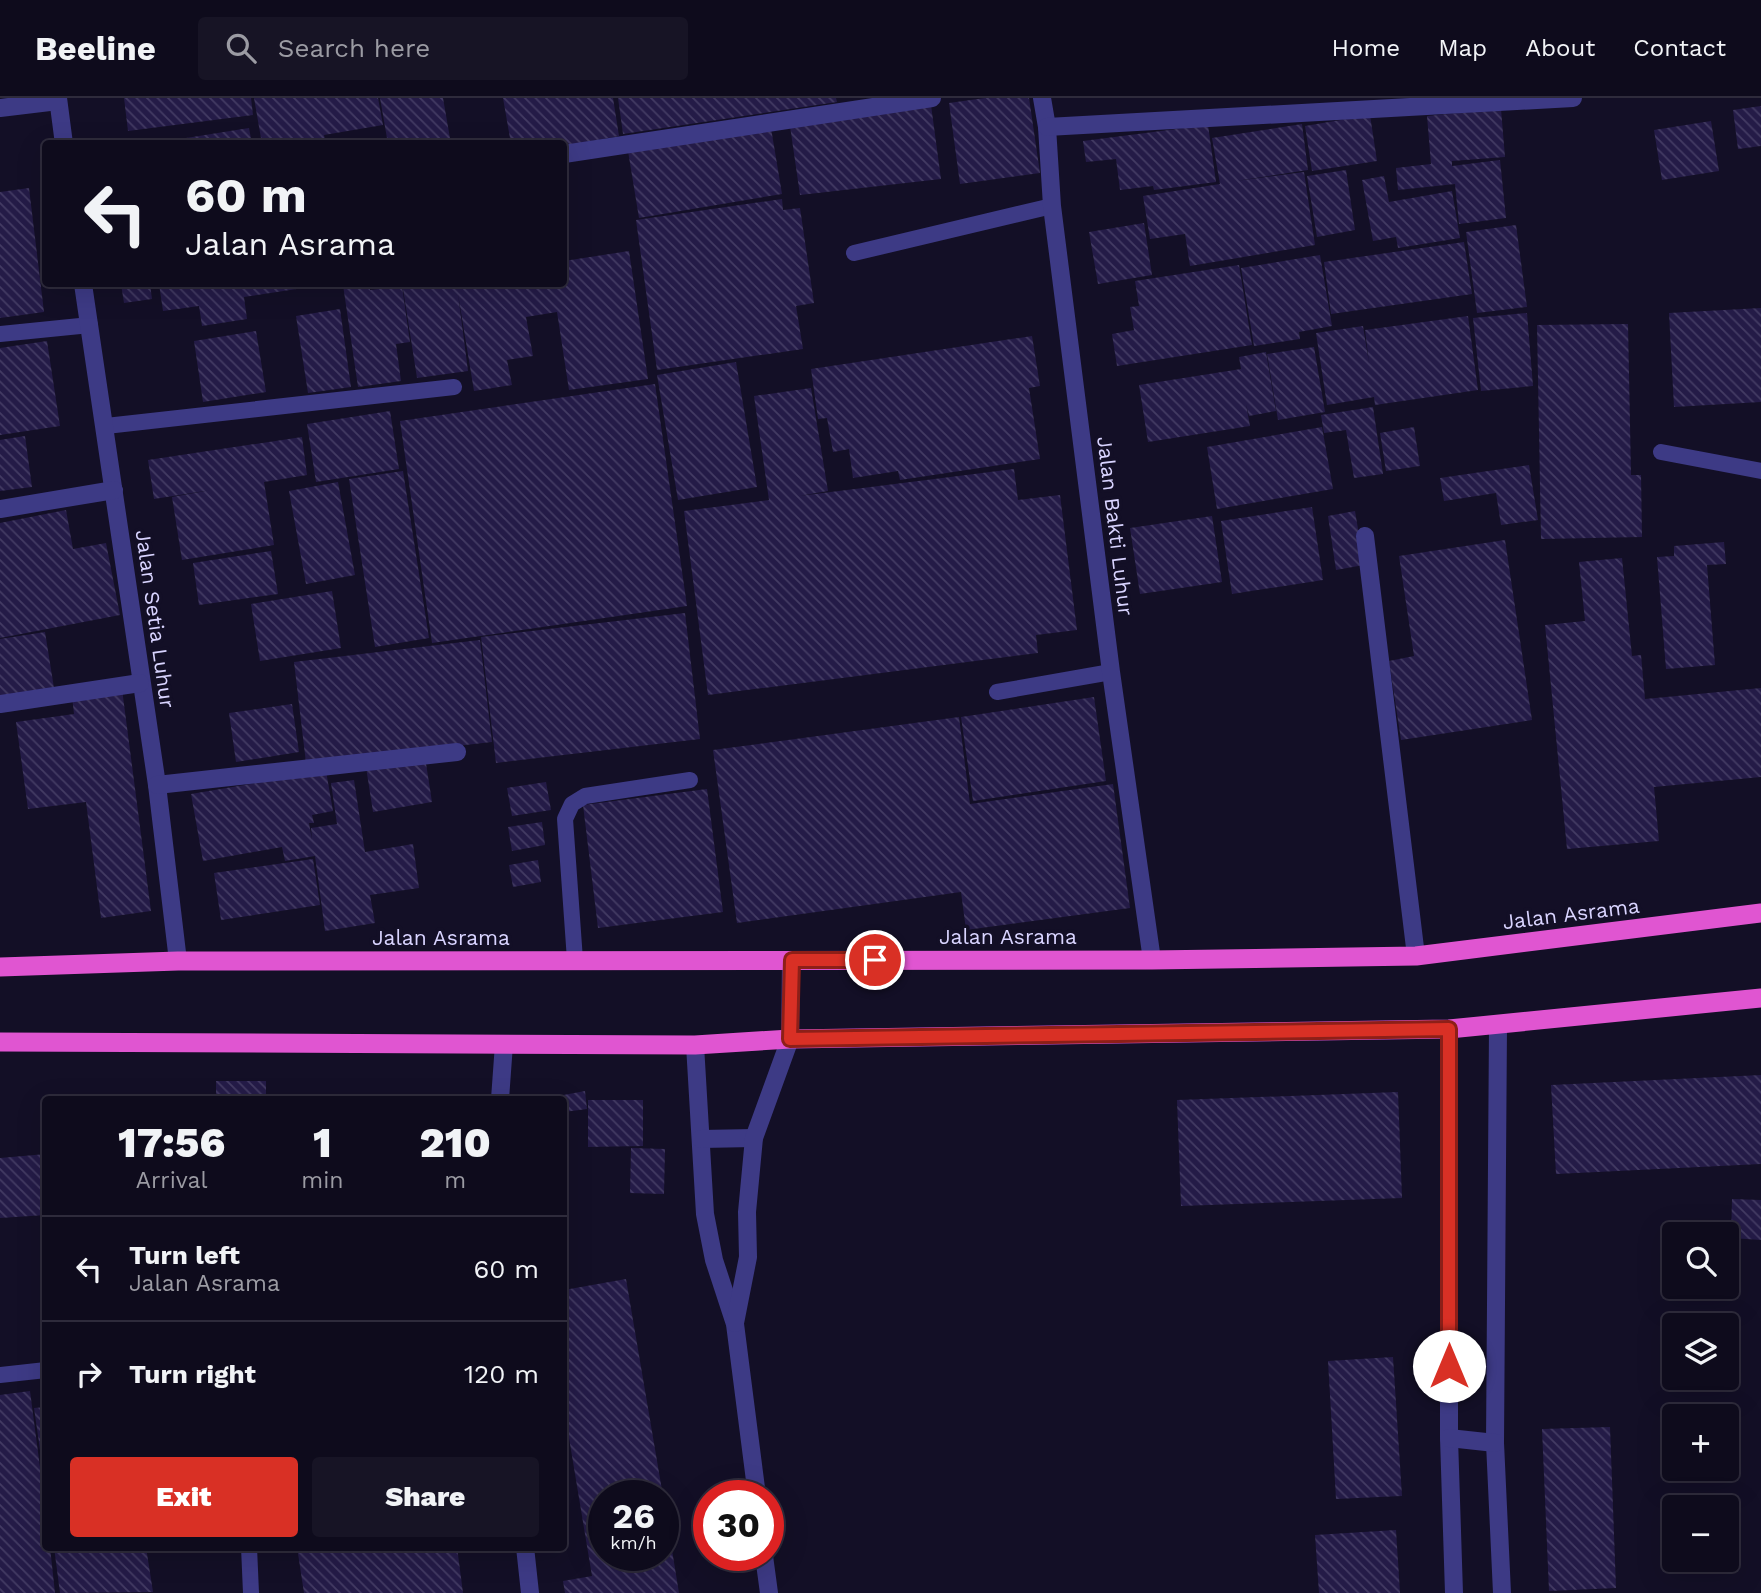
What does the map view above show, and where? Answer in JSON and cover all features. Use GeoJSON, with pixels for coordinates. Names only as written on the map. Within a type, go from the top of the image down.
{"type":"FeatureCollection","features":[{"type":"Feature","properties":{"kind":"highway","name":"Jalan Asrama"},"geometry":{"type":"LineString","coordinates":[[0,967],[178,961],[1152,960],[1416,956],[1761,913]]}},
{"type":"Feature","properties":{"kind":"highway"},"geometry":{"type":"LineString","coordinates":[[0,1042],[695,1045],[790,1039],[1449,1029],[1761,998]]}},
{"type":"Feature","properties":{"kind":"street"},"geometry":{"type":"LineString","coordinates":[[567,154],[932,98]]}},
{"type":"Feature","properties":{"kind":"street","name":"Jalan Bakti Luhur"},"geometry":{"type":"LineString","coordinates":[[1042,98],[1047,127],[1052,206],[1111,672],[1152,960]]}},
{"type":"Feature","properties":{"kind":"street"},"geometry":{"type":"LineString","coordinates":[[1047,127],[1573,98]]}},
{"type":"Feature","properties":{"kind":"street"},"geometry":{"type":"LineString","coordinates":[[0,108],[58,100],[63,140]]}},
{"type":"Feature","properties":{"kind":"street","name":"Jalan Setia Luhur"},"geometry":{"type":"LineString","coordinates":[[84,287],[157,785],[178,961]]}},
{"type":"Feature","properties":{"kind":"street"},"geometry":{"type":"LineString","coordinates":[[0,509],[114,490]]}},
{"type":"Feature","properties":{"kind":"street"},"geometry":{"type":"LineString","coordinates":[[1365,536],[1416,956]]}},
{"type":"Feature","properties":{"kind":"street"},"geometry":{"type":"LineString","coordinates":[[0,704],[140,683]]}},
{"type":"Feature","properties":{"kind":"street"},"geometry":{"type":"LineString","coordinates":[[157,785],[457,751]]}},
{"type":"Feature","properties":{"kind":"street"},"geometry":{"type":"LineString","coordinates":[[735,1324],[748,1257],[747,1212],[754,1138],[790,1039],[792,960]]}},
{"type":"Feature","properties":{"kind":"street"},"geometry":{"type":"LineString","coordinates":[[1498,1026],[1495,1443],[1503,1593]]}},
{"type":"Feature","properties":{"kind":"street"},"geometry":{"type":"LineString","coordinates":[[1449,1029],[1449,1438],[1454,1593]]}},
{"type":"Feature","properties":{"kind":"street"},"geometry":{"type":"LineString","coordinates":[[500,1096],[504,1044]]}},
{"type":"Feature","properties":{"kind":"street"},"geometry":{"type":"LineString","coordinates":[[695,1045],[705,1214],[714,1260],[735,1324],[755,1480]]}},
{"type":"Feature","properties":{"kind":"street"},"geometry":{"type":"LineString","coordinates":[[701,1139],[754,1138]]}},
{"type":"Feature","properties":{"kind":"street"},"geometry":{"type":"LineString","coordinates":[[1449,1438],[1495,1443]]}},
{"type":"Feature","properties":{"kind":"street"},"geometry":{"type":"LineString","coordinates":[[525,1551],[530,1593]]}},
{"type":"Feature","properties":{"kind":"street"},"geometry":{"type":"LineString","coordinates":[[766,1571],[769,1593]]}},
{"type":"Feature","properties":{"kind":"lane"},"geometry":{"type":"LineString","coordinates":[[854,253],[1052,206]]}},
{"type":"Feature","properties":{"kind":"lane"},"geometry":{"type":"LineString","coordinates":[[0,334],[90,325]]}},
{"type":"Feature","properties":{"kind":"lane"},"geometry":{"type":"LineString","coordinates":[[106,426],[454,387]]}},
{"type":"Feature","properties":{"kind":"lane"},"geometry":{"type":"LineString","coordinates":[[1661,452],[1761,471]]}},
{"type":"Feature","properties":{"kind":"lane"},"geometry":{"type":"LineString","coordinates":[[997,692],[1111,672]]}},
{"type":"Feature","properties":{"kind":"lane"},"geometry":{"type":"LineString","coordinates":[[575,960],[565,819],[572,804],[586,796],[690,780]]}},
{"type":"Feature","properties":{"kind":"lane"},"geometry":{"type":"LineString","coordinates":[[0,1375],[42,1370]]}},
{"type":"Feature","properties":{"kind":"lane"},"geometry":{"type":"LineString","coordinates":[[249,1551],[251,1593]]}},
{"type":"Feature","properties":{"kind":"building"},"geometry":{"type":"Polygon","coordinates":[[[124,98],[251,98],[253,115],[128,131],[124,98]]]}},
{"type":"Feature","properties":{"kind":"building"},"geometry":{"type":"Polygon","coordinates":[[[254,98],[378,98],[383,125],[324,135],[325,140],[261,140],[254,98]]]}},
{"type":"Feature","properties":{"kind":"building"},"geometry":{"type":"Polygon","coordinates":[[[380,98],[443,98],[450,140],[387,140],[380,98]]]}},
{"type":"Feature","properties":{"kind":"building"},"geometry":{"type":"Polygon","coordinates":[[[503,98],[613,98],[619,136],[567,145],[567,140],[510,140],[503,98]]]}},
{"type":"Feature","properties":{"kind":"building"},"geometry":{"type":"Polygon","coordinates":[[[618,98],[836,98],[837,102],[623,134],[618,98]]]}},
{"type":"Feature","properties":{"kind":"building"},"geometry":{"type":"Polygon","coordinates":[[[985,98],[1029,98],[1040,173],[960,184],[949,103],[985,98]]]}},
{"type":"Feature","properties":{"kind":"building"},"geometry":{"type":"Polygon","coordinates":[[[931,105],[941,179],[800,195],[790,126],[931,105]]]}},
{"type":"Feature","properties":{"kind":"building"},"geometry":{"type":"Polygon","coordinates":[[[1761,106],[1761,146],[1738,149],[1733,110],[1761,106]]]}},
{"type":"Feature","properties":{"kind":"building"},"geometry":{"type":"Polygon","coordinates":[[[1501,109],[1505,157],[1452,161],[1452,166],[1500,160],[1506,218],[1459,224],[1455,184],[1398,190],[1396,168],[1431,164],[1427,116],[1501,109]]]}},
{"type":"Feature","properties":{"kind":"building"},"geometry":{"type":"Polygon","coordinates":[[[1370,115],[1377,161],[1312,171],[1305,126],[1370,115]]]}},
{"type":"Feature","properties":{"kind":"building"},"geometry":{"type":"Polygon","coordinates":[[[1711,121],[1719,171],[1662,180],[1654,130],[1711,121]]]}},
{"type":"Feature","properties":{"kind":"building"},"geometry":{"type":"Polygon","coordinates":[[[1302,124],[1308,170],[1236,181],[1304,172],[1315,245],[1190,266],[1185,234],[1150,239],[1143,196],[1220,184],[1212,138],[1302,124]]]}},
{"type":"Feature","properties":{"kind":"building"},"geometry":{"type":"Polygon","coordinates":[[[1208,125],[1216,182],[1154,190],[1153,186],[1120,190],[1116,159],[1086,162],[1083,141],[1208,125]]]}},
{"type":"Feature","properties":{"kind":"building"},"geometry":{"type":"Polygon","coordinates":[[[249,128],[251,140],[174,140],[249,128]]]}},
{"type":"Feature","properties":{"kind":"building"},"geometry":{"type":"Polygon","coordinates":[[[771,128],[782,194],[639,218],[628,151],[771,128]]]}},
{"type":"Feature","properties":{"kind":"building"},"geometry":{"type":"Polygon","coordinates":[[[1346,170],[1355,230],[1317,237],[1307,176],[1346,170]]]}},
{"type":"Feature","properties":{"kind":"building"},"geometry":{"type":"Polygon","coordinates":[[[1384,176],[1389,202],[1452,191],[1460,238],[1398,248],[1396,237],[1373,241],[1362,180],[1384,176]]]}},
{"type":"Feature","properties":{"kind":"building"},"geometry":{"type":"Polygon","coordinates":[[[29,188],[44,312],[0,318],[0,192],[29,188]]]}},
{"type":"Feature","properties":{"kind":"building"},"geometry":{"type":"Polygon","coordinates":[[[782,199],[783,210],[800,208],[814,303],[796,306],[803,349],[657,370],[636,220],[782,199]]]}},
{"type":"Feature","properties":{"kind":"building"},"geometry":{"type":"Polygon","coordinates":[[[1144,223],[1152,275],[1098,284],[1089,232],[1144,223]]]}},
{"type":"Feature","properties":{"kind":"building"},"geometry":{"type":"Polygon","coordinates":[[[1516,225],[1527,307],[1477,313],[1466,232],[1516,225]]]}},
{"type":"Feature","properties":{"kind":"building"},"geometry":{"type":"Polygon","coordinates":[[[1464,242],[1472,294],[1331,314],[1324,262],[1464,242]]]}},
{"type":"Feature","properties":{"kind":"building"},"geometry":{"type":"Polygon","coordinates":[[[629,251],[648,379],[569,390],[557,312],[526,317],[533,356],[507,360],[512,385],[474,391],[458,294],[468,371],[417,378],[403,289],[567,287],[567,261],[629,251]]]}},
{"type":"Feature","properties":{"kind":"building"},"geometry":{"type":"Polygon","coordinates":[[[1320,255],[1332,326],[1299,332],[1300,339],[1254,346],[1241,268],[1320,255]]]}},
{"type":"Feature","properties":{"kind":"building"},"geometry":{"type":"Polygon","coordinates":[[[1239,265],[1252,345],[1117,366],[1112,334],[1134,330],[1130,307],[1139,306],[1135,281],[1239,265]]]}},
{"type":"Feature","properties":{"kind":"building"},"geometry":{"type":"Polygon","coordinates":[[[121,287],[150,287],[152,299],[124,303],[121,287]]]}},
{"type":"Feature","properties":{"kind":"building"},"geometry":{"type":"Polygon","coordinates":[[[159,287],[303,287],[244,297],[247,319],[202,326],[199,306],[163,311],[159,287]]]}},
{"type":"Feature","properties":{"kind":"building"},"geometry":{"type":"Polygon","coordinates":[[[343,287],[370,287],[370,290],[402,287],[410,342],[396,344],[401,381],[358,387],[343,287]]]}},
{"type":"Feature","properties":{"kind":"building"},"geometry":{"type":"Polygon","coordinates":[[[1761,308],[1761,402],[1674,407],[1669,313],[1761,308]]]}},
{"type":"Feature","properties":{"kind":"building"},"geometry":{"type":"Polygon","coordinates":[[[340,309],[351,387],[308,393],[296,316],[340,309]]]}},
{"type":"Feature","properties":{"kind":"building"},"geometry":{"type":"Polygon","coordinates":[[[1527,313],[1533,386],[1481,391],[1473,318],[1527,313]]]}},
{"type":"Feature","properties":{"kind":"building"},"geometry":{"type":"Polygon","coordinates":[[[1468,316],[1478,390],[1375,405],[1374,397],[1327,405],[1316,333],[1363,326],[1369,363],[1365,330],[1468,316]]]}},
{"type":"Feature","properties":{"kind":"building"},"geometry":{"type":"Polygon","coordinates":[[[1628,324],[1631,475],[1641,475],[1642,537],[1541,539],[1537,325],[1628,324]]]}},
{"type":"Feature","properties":{"kind":"building"},"geometry":{"type":"Polygon","coordinates":[[[256,331],[266,392],[203,402],[194,341],[256,331]]]}},
{"type":"Feature","properties":{"kind":"building"},"geometry":{"type":"Polygon","coordinates":[[[1032,336],[1040,386],[1029,388],[1040,459],[900,480],[898,471],[853,478],[849,449],[833,452],[827,418],[818,419],[811,369],[1032,336]]]}},
{"type":"Feature","properties":{"kind":"building"},"geometry":{"type":"Polygon","coordinates":[[[47,341],[60,426],[0,435],[0,348],[47,341]]]}},
{"type":"Feature","properties":{"kind":"building"},"geometry":{"type":"Polygon","coordinates":[[[1314,347],[1325,412],[1278,420],[1267,354],[1314,347]]]}},
{"type":"Feature","properties":{"kind":"building"},"geometry":{"type":"Polygon","coordinates":[[[1266,352],[1276,411],[1249,416],[1246,404],[1250,426],[1148,442],[1139,385],[1241,369],[1239,357],[1266,352]]]}},
{"type":"Feature","properties":{"kind":"building"},"geometry":{"type":"Polygon","coordinates":[[[736,362],[757,487],[678,500],[657,375],[736,362]]]}},
{"type":"Feature","properties":{"kind":"building"},"geometry":{"type":"Polygon","coordinates":[[[655,384],[687,606],[432,643],[400,421],[655,384]]]}},
{"type":"Feature","properties":{"kind":"building"},"geometry":{"type":"Polygon","coordinates":[[[811,388],[828,491],[799,496],[1014,469],[1018,500],[1060,495],[1077,630],[1036,635],[1038,653],[708,695],[684,511],[769,500],[754,396],[811,388]]]}},
{"type":"Feature","properties":{"kind":"building"},"geometry":{"type":"Polygon","coordinates":[[[1373,407],[1383,474],[1354,478],[1346,430],[1324,433],[1321,415],[1373,407]]]}},
{"type":"Feature","properties":{"kind":"building"},"geometry":{"type":"Polygon","coordinates":[[[390,411],[399,469],[316,482],[307,424],[390,411]]]}},
{"type":"Feature","properties":{"kind":"building"},"geometry":{"type":"Polygon","coordinates":[[[1322,427],[1333,489],[1217,509],[1207,447],[1322,427]]]}},
{"type":"Feature","properties":{"kind":"building"},"geometry":{"type":"Polygon","coordinates":[[[1414,427],[1420,466],[1386,471],[1380,433],[1414,427]]]}},
{"type":"Feature","properties":{"kind":"building"},"geometry":{"type":"Polygon","coordinates":[[[25,436],[32,487],[0,491],[0,440],[25,436]]]}},
{"type":"Feature","properties":{"kind":"building"},"geometry":{"type":"Polygon","coordinates":[[[302,437],[307,475],[264,482],[274,545],[182,560],[172,497],[211,490],[154,499],[148,460],[302,437]]]}},
{"type":"Feature","properties":{"kind":"building"},"geometry":{"type":"Polygon","coordinates":[[[1529,465],[1538,520],[1501,525],[1496,493],[1444,501],[1440,478],[1529,465]]]}},
{"type":"Feature","properties":{"kind":"building"},"geometry":{"type":"Polygon","coordinates":[[[403,471],[429,638],[375,647],[349,479],[403,471]]]}},
{"type":"Feature","properties":{"kind":"building"},"geometry":{"type":"Polygon","coordinates":[[[338,482],[355,575],[306,584],[289,491],[338,482]]]}},
{"type":"Feature","properties":{"kind":"building"},"geometry":{"type":"Polygon","coordinates":[[[1312,507],[1323,580],[1232,594],[1221,521],[1312,507]]]}},
{"type":"Feature","properties":{"kind":"building"},"geometry":{"type":"Polygon","coordinates":[[[66,510],[73,549],[106,543],[120,615],[0,638],[0,523],[66,510]]]}},
{"type":"Feature","properties":{"kind":"building"},"geometry":{"type":"Polygon","coordinates":[[[1355,511],[1364,565],[1336,570],[1328,516],[1355,511]]]}},
{"type":"Feature","properties":{"kind":"building"},"geometry":{"type":"Polygon","coordinates":[[[1212,516],[1222,582],[1140,594],[1130,528],[1212,516]]]}},
{"type":"Feature","properties":{"kind":"building"},"geometry":{"type":"Polygon","coordinates":[[[1505,540],[1532,720],[1401,740],[1389,661],[1414,656],[1399,556],[1505,540]]]}},
{"type":"Feature","properties":{"kind":"building"},"geometry":{"type":"Polygon","coordinates":[[[1724,542],[1726,564],[1707,565],[1715,665],[1666,669],[1657,557],[1674,556],[1674,546],[1724,542]]]}},
{"type":"Feature","properties":{"kind":"building"},"geometry":{"type":"Polygon","coordinates":[[[271,551],[278,594],[199,605],[193,563],[271,551]]]}},
{"type":"Feature","properties":{"kind":"building"},"geometry":{"type":"Polygon","coordinates":[[[1622,558],[1632,656],[1641,655],[1645,699],[1761,688],[1761,777],[1654,787],[1659,841],[1567,849],[1545,625],[1585,621],[1579,562],[1622,558]]]}},
{"type":"Feature","properties":{"kind":"building"},"geometry":{"type":"Polygon","coordinates":[[[332,591],[341,648],[260,661],[251,604],[332,591]]]}},
{"type":"Feature","properties":{"kind":"building"},"geometry":{"type":"Polygon","coordinates":[[[685,613],[700,739],[496,763],[481,637],[685,613]]]}},
{"type":"Feature","properties":{"kind":"building"},"geometry":{"type":"Polygon","coordinates":[[[45,632],[54,688],[0,697],[0,639],[45,632]]]}},
{"type":"Feature","properties":{"kind":"building"},"geometry":{"type":"Polygon","coordinates":[[[480,640],[492,742],[306,763],[294,662],[480,640]]]}},
{"type":"Feature","properties":{"kind":"building"},"geometry":{"type":"Polygon","coordinates":[[[122,689],[151,911],[101,918],[86,802],[28,809],[16,722],[74,714],[72,696],[122,689]]]}},
{"type":"Feature","properties":{"kind":"building"},"geometry":{"type":"Polygon","coordinates":[[[1094,697],[1106,781],[973,801],[961,717],[1094,697]]]}},
{"type":"Feature","properties":{"kind":"building"},"geometry":{"type":"Polygon","coordinates":[[[292,704],[299,752],[236,762],[229,713],[292,704]]]}},
{"type":"Feature","properties":{"kind":"building"},"geometry":{"type":"Polygon","coordinates":[[[959,717],[970,804],[1113,784],[1130,908],[966,930],[961,892],[737,923],[713,750],[959,717]]]}},
{"type":"Feature","properties":{"kind":"building"},"geometry":{"type":"Polygon","coordinates":[[[425,757],[432,802],[373,812],[366,767],[425,757]]]}},
{"type":"Feature","properties":{"kind":"building"},"geometry":{"type":"Polygon","coordinates":[[[326,771],[333,811],[312,815],[314,823],[309,823],[312,840],[311,828],[337,824],[331,783],[354,780],[365,852],[413,844],[419,888],[370,895],[375,923],[325,931],[315,856],[285,861],[282,847],[203,861],[191,794],[326,771]]]}},
{"type":"Feature","properties":{"kind":"building"},"geometry":{"type":"Polygon","coordinates":[[[546,782],[551,810],[512,816],[507,788],[546,782]]]}},
{"type":"Feature","properties":{"kind":"building"},"geometry":{"type":"Polygon","coordinates":[[[707,789],[723,912],[598,928],[583,805],[707,789]]]}},
{"type":"Feature","properties":{"kind":"building"},"geometry":{"type":"Polygon","coordinates":[[[542,822],[545,845],[512,851],[508,827],[542,822]]]}},
{"type":"Feature","properties":{"kind":"building"},"geometry":{"type":"Polygon","coordinates":[[[313,859],[320,905],[221,920],[214,873],[313,859]]]}},
{"type":"Feature","properties":{"kind":"building"},"geometry":{"type":"Polygon","coordinates":[[[538,860],[541,882],[513,887],[509,865],[538,860]]]}},
{"type":"Feature","properties":{"kind":"building"},"geometry":{"type":"Polygon","coordinates":[[[1761,1075],[1761,1164],[1556,1174],[1551,1085],[1761,1075]]]}},
{"type":"Feature","properties":{"kind":"building"},"geometry":{"type":"Polygon","coordinates":[[[216,1081],[266,1081],[266,1094],[326,1096],[216,1096],[216,1081]]]}},
{"type":"Feature","properties":{"kind":"building"},"geometry":{"type":"Polygon","coordinates":[[[585,1091],[587,1109],[567,1112],[567,1096],[558,1096],[585,1091]]]}},
{"type":"Feature","properties":{"kind":"building"},"geometry":{"type":"Polygon","coordinates":[[[1398,1092],[1402,1198],[1181,1206],[1177,1100],[1398,1092]]]}},
{"type":"Feature","properties":{"kind":"building"},"geometry":{"type":"Polygon","coordinates":[[[588,1100],[643,1100],[643,1146],[588,1147],[588,1100]]]}},
{"type":"Feature","properties":{"kind":"building"},"geometry":{"type":"Polygon","coordinates":[[[631,1148],[665,1149],[664,1194],[630,1193],[631,1148]]]}},
{"type":"Feature","properties":{"kind":"building"},"geometry":{"type":"Polygon","coordinates":[[[42,1154],[42,1215],[0,1218],[0,1158],[42,1154]]]}},
{"type":"Feature","properties":{"kind":"building"},"geometry":{"type":"Polygon","coordinates":[[[1732,1199],[1761,1200],[1761,1240],[1739,1239],[1739,1222],[1731,1222],[1732,1199]]]}},
{"type":"Feature","properties":{"kind":"building"},"geometry":{"type":"Polygon","coordinates":[[[626,1279],[660,1480],[588,1480],[588,1552],[567,1426],[567,1289],[626,1279]]]}},
{"type":"Feature","properties":{"kind":"building"},"geometry":{"type":"Polygon","coordinates":[[[1393,1357],[1402,1496],[1336,1499],[1328,1361],[1393,1357]]]}},
{"type":"Feature","properties":{"kind":"building"},"geometry":{"type":"Polygon","coordinates":[[[30,1391],[42,1482],[42,1551],[50,1551],[55,1593],[0,1593],[0,1395],[30,1391]]]}},
{"type":"Feature","properties":{"kind":"building"},"geometry":{"type":"Polygon","coordinates":[[[42,1407],[42,1464],[34,1408],[42,1407]]]}},
{"type":"Feature","properties":{"kind":"building"},"geometry":{"type":"Polygon","coordinates":[[[1610,1427],[1616,1588],[1549,1591],[1542,1429],[1610,1427]]]}},
{"type":"Feature","properties":{"kind":"building"},"geometry":{"type":"Polygon","coordinates":[[[1396,1530],[1400,1593],[1319,1593],[1315,1535],[1396,1530]]]}},
{"type":"Feature","properties":{"kind":"building"},"geometry":{"type":"Polygon","coordinates":[[[55,1551],[147,1551],[153,1592],[60,1593],[55,1551]]]}},
{"type":"Feature","properties":{"kind":"building"},"geometry":{"type":"Polygon","coordinates":[[[298,1551],[458,1551],[463,1593],[304,1593],[298,1551]]]}},
{"type":"Feature","properties":{"kind":"building"},"geometry":{"type":"Polygon","coordinates":[[[591,1571],[675,1571],[679,1593],[565,1593],[563,1581],[592,1576],[591,1571]]]}},
{"type":"Feature","properties":{"kind":"route"},"geometry":{"type":"LineString","coordinates":[[875,960],[792,960],[790,1039],[1449,1029],[1449,1366]]}}]}
